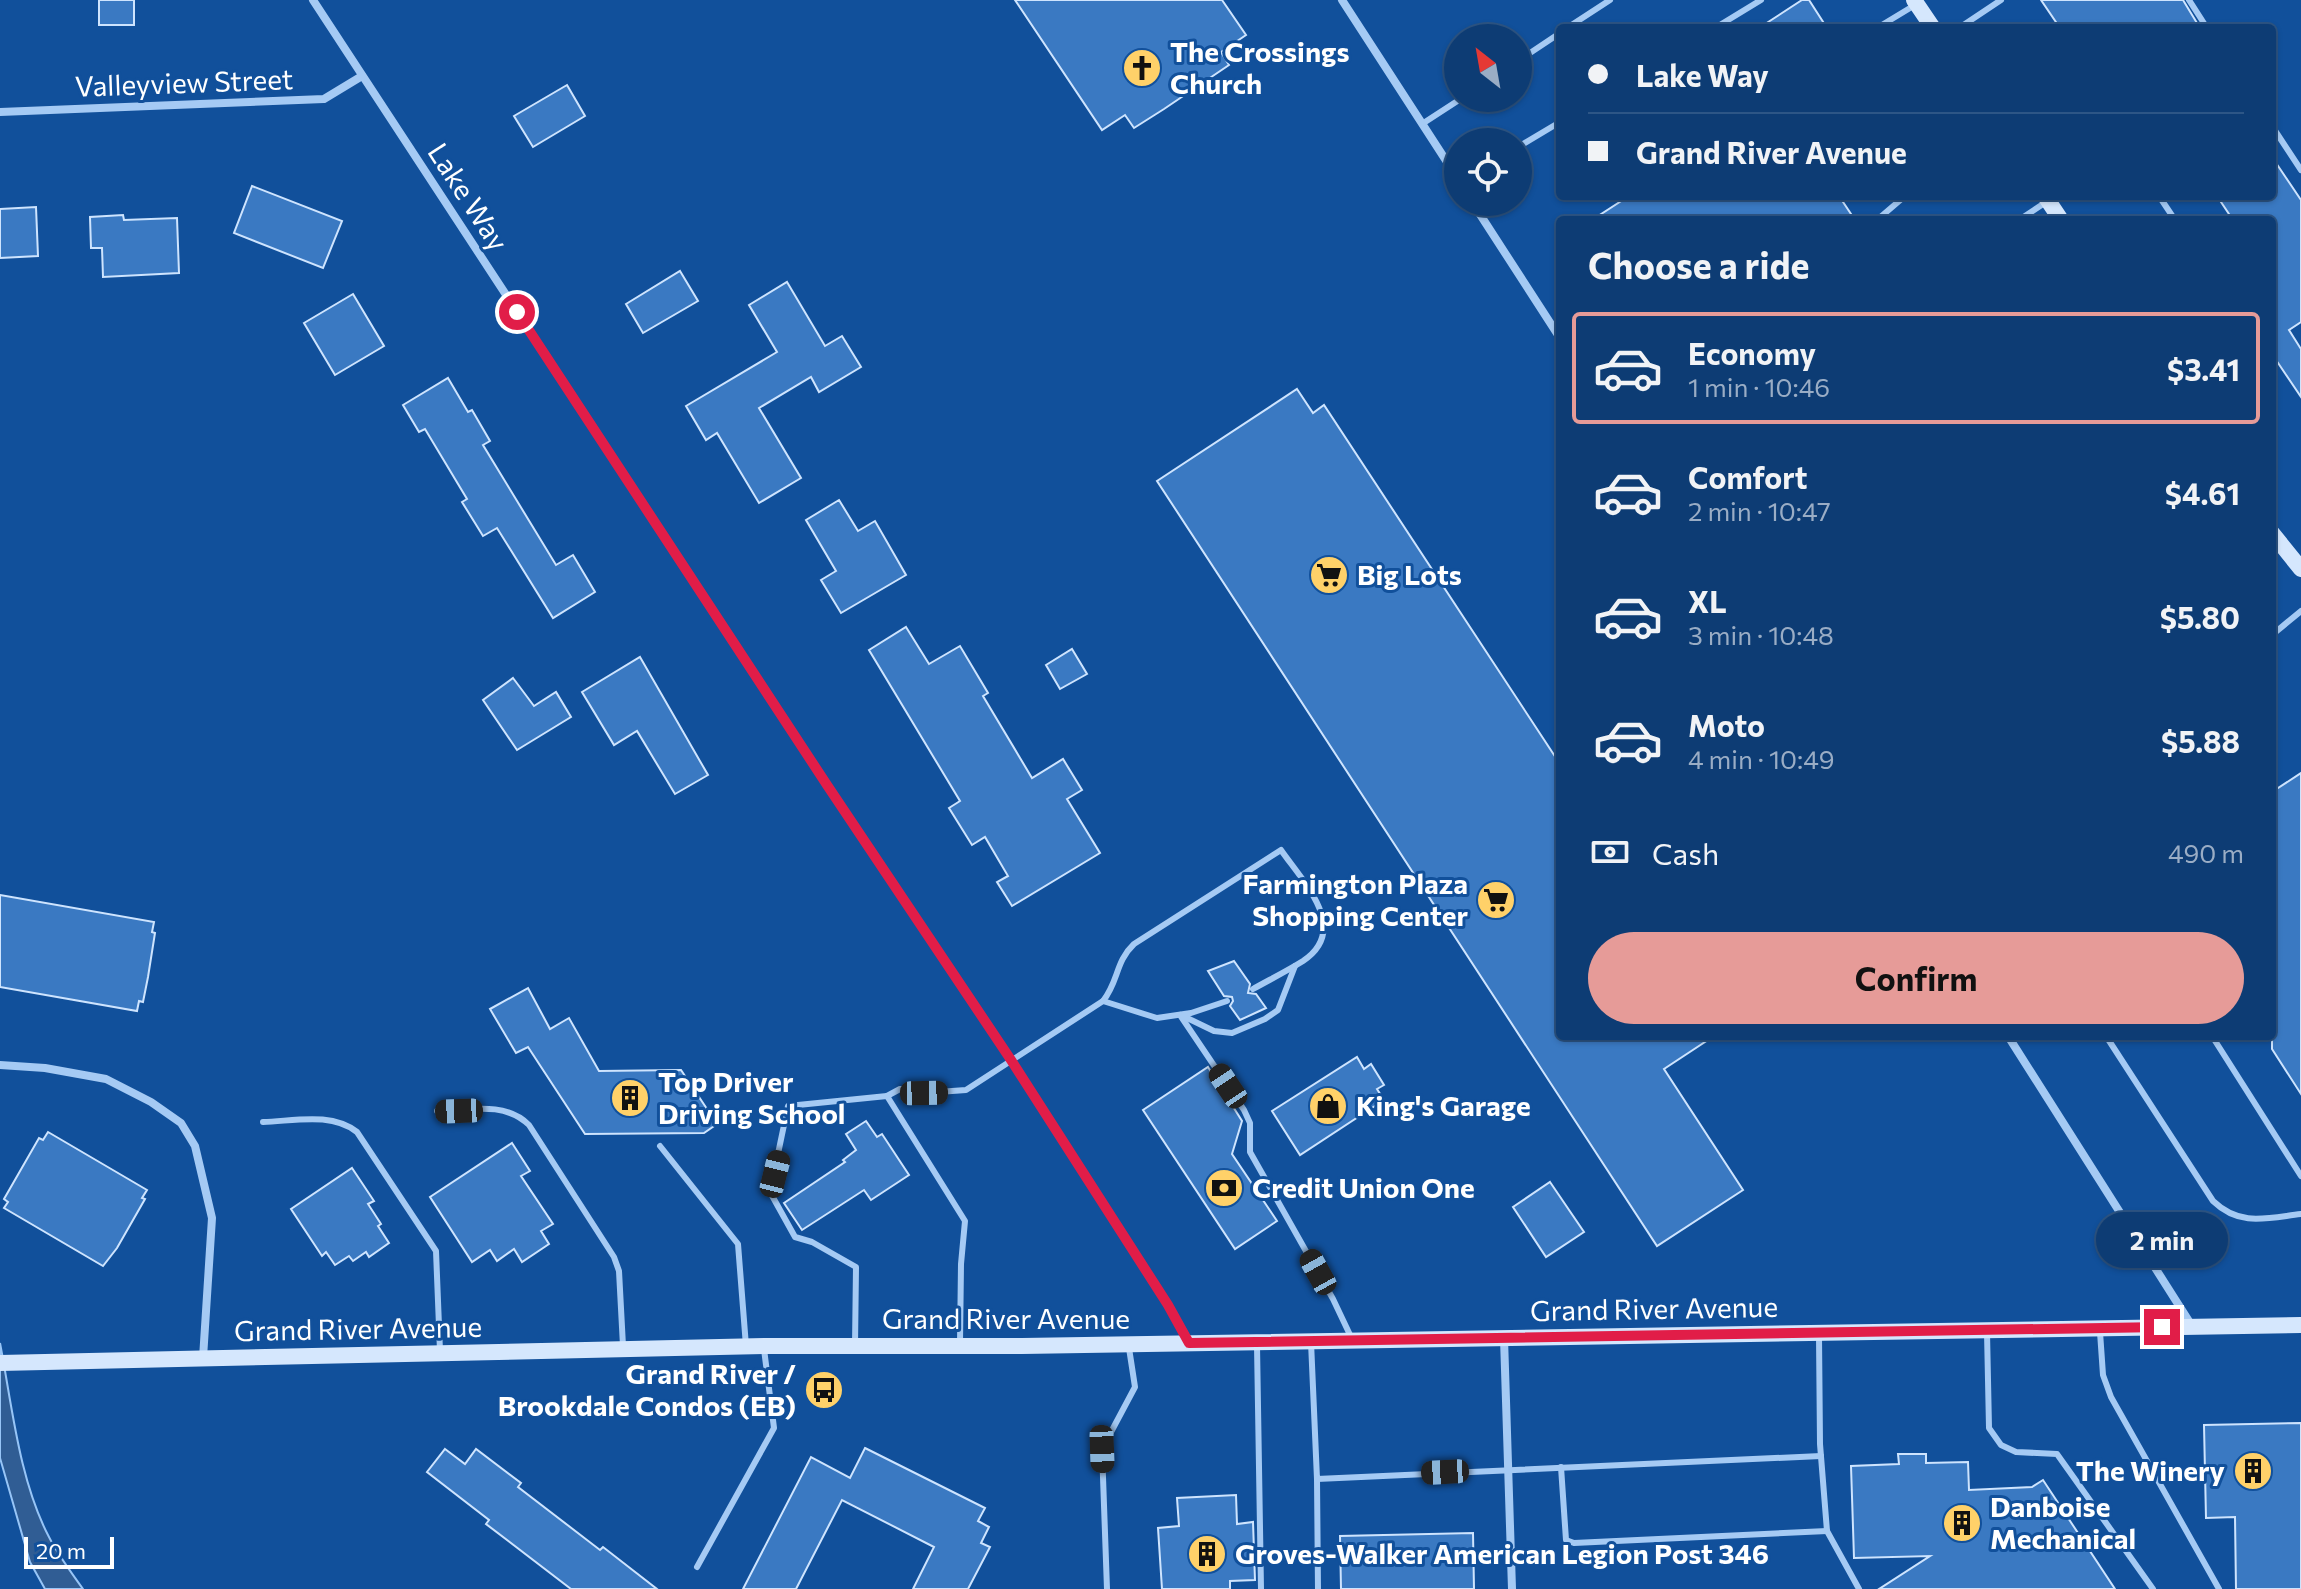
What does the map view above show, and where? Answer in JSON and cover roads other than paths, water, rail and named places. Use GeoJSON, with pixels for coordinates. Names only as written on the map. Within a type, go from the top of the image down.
{"type":"FeatureCollection","features":[{"type":"Feature","properties":{"kind":"main road"},"geometry":{"type":"LineString","coordinates":[[1915,2],[1930,24]]}},
{"type":"Feature","properties":{"kind":"main road"},"geometry":{"type":"LineString","coordinates":[[2276,538],[2301,569]]}},
{"type":"Feature","properties":{"kind":"main road","name":"Grand River Avenue"},"geometry":{"type":"LineString","coordinates":[[0,1363],[746,1346],[1353,1341],[2301,1325]]}},
{"type":"Feature","properties":{"kind":"street","name":"Lake Way"},"geometry":{"type":"LineString","coordinates":[[313,0],[800,745],[1011,1060],[1168,1305],[1189,1343]]}},
{"type":"Feature","properties":{"kind":"street"},"geometry":{"type":"LineString","coordinates":[[1342,0],[1444,158]]}},
{"type":"Feature","properties":{"kind":"street","name":"Valleyview Street"},"geometry":{"type":"LineString","coordinates":[[0,112],[324,99],[362,76]]}},
{"type":"Feature","properties":{"kind":"street"},"geometry":{"type":"LineString","coordinates":[[1481,216],[1556,332]]}},
{"type":"Feature","properties":{"kind":"street"},"geometry":{"type":"LineString","coordinates":[[2011,1040],[2193,1327]]}},
{"type":"Feature","properties":{"kind":"street"},"geometry":{"type":"LineString","coordinates":[[0,1065],[45,1068],[106,1079],[151,1102],[181,1123],[195,1146],[212,1218],[203,1358]]}},
{"type":"Feature","properties":{"kind":"street"},"geometry":{"type":"LineString","coordinates":[[1504,1338],[1512,1589]]}},
{"type":"Feature","properties":{"kind":"lane"},"geometry":{"type":"LineString","coordinates":[[1573,24],[1610,0]]}},
{"type":"Feature","properties":{"kind":"lane"},"geometry":{"type":"LineString","coordinates":[[1722,24],[1761,0]]}},
{"type":"Feature","properties":{"kind":"lane"},"geometry":{"type":"LineString","coordinates":[[1965,24],[2001,0]]}},
{"type":"Feature","properties":{"kind":"lane"},"geometry":{"type":"LineString","coordinates":[[2189,0],[2204,24]]}},
{"type":"Feature","properties":{"kind":"lane"},"geometry":{"type":"LineString","coordinates":[[1883,24],[1915,2]]}},
{"type":"Feature","properties":{"kind":"lane"},"geometry":{"type":"LineString","coordinates":[[1532,52],[1556,36]]}},
{"type":"Feature","properties":{"kind":"lane"},"geometry":{"type":"LineString","coordinates":[[1422,124],[1444,110]]}},
{"type":"Feature","properties":{"kind":"lane"},"geometry":{"type":"LineString","coordinates":[[1532,139],[1556,124]]}},
{"type":"Feature","properties":{"kind":"lane"},"geometry":{"type":"LineString","coordinates":[[2276,132],[2301,170]]}},
{"type":"Feature","properties":{"kind":"lane"},"geometry":{"type":"LineString","coordinates":[[1882,216],[1900,200]]}},
{"type":"Feature","properties":{"kind":"lane"},"geometry":{"type":"LineString","coordinates":[[2024,216],[2044,200]]}},
{"type":"Feature","properties":{"kind":"lane"},"geometry":{"type":"LineString","coordinates":[[2276,632],[2301,611]]}},
{"type":"Feature","properties":{"kind":"lane"},"geometry":{"type":"LineString","coordinates":[[855,1346],[856,1267],[812,1242],[795,1237],[770,1192],[788,1106],[887,1096],[900,1089],[924,1093],[966,1090],[1103,1001],[1116,980],[1118,963],[1134,944],[1281,850],[1321,910],[1326,928],[1321,942],[1306,960],[1253,989]]}},
{"type":"Feature","properties":{"kind":"lane"},"geometry":{"type":"LineString","coordinates":[[1180,1015],[1214,1031],[1232,1033],[1265,1019],[1278,1010],[1295,966]]}},
{"type":"Feature","properties":{"kind":"lane"},"geometry":{"type":"LineString","coordinates":[[1103,1001],[1157,1018],[1180,1015],[1227,1001]]}},
{"type":"Feature","properties":{"kind":"lane"},"geometry":{"type":"LineString","coordinates":[[1180,1015],[1244,1110],[1250,1123],[1250,1152],[1333,1299],[1353,1341]]}},
{"type":"Feature","properties":{"kind":"lane"},"geometry":{"type":"LineString","coordinates":[[2109,1040],[2213,1201],[2223,1211],[2233,1217],[2248,1219],[2301,1214]]}},
{"type":"Feature","properties":{"kind":"lane"},"geometry":{"type":"LineString","coordinates":[[2215,1040],[2301,1176]]}},
{"type":"Feature","properties":{"kind":"lane"},"geometry":{"type":"LineString","coordinates":[[887,1096],[965,1221],[960,1346]]}},
{"type":"Feature","properties":{"kind":"lane"},"geometry":{"type":"LineString","coordinates":[[437,1111],[502,1109],[519,1114],[529,1125],[614,1257],[619,1271],[623,1349]]}},
{"type":"Feature","properties":{"kind":"lane"},"geometry":{"type":"LineString","coordinates":[[263,1122],[332,1119],[345,1122],[357,1132],[436,1251],[440,1354]]}},
{"type":"Feature","properties":{"kind":"lane"},"geometry":{"type":"LineString","coordinates":[[660,1146],[738,1244],[746,1346]]}},
{"type":"Feature","properties":{"kind":"lane"},"geometry":{"type":"LineString","coordinates":[[2100,1328],[2103,1375],[2111,1397],[2219,1589]]}},
{"type":"Feature","properties":{"kind":"lane"},"geometry":{"type":"LineString","coordinates":[[1987,1330],[1989,1428],[2001,1445],[2016,1452],[2057,1454],[2153,1589]]}},
{"type":"Feature","properties":{"kind":"lane"},"geometry":{"type":"LineString","coordinates":[[1819,1333],[1821,1456],[1827,1531],[1859,1589]]}},
{"type":"Feature","properties":{"kind":"lane"},"geometry":{"type":"LineString","coordinates":[[1311,1341],[1318,1589]]}},
{"type":"Feature","properties":{"kind":"lane"},"geometry":{"type":"LineString","coordinates":[[1257,1342],[1261,1589]]}},
{"type":"Feature","properties":{"kind":"lane"},"geometry":{"type":"LineString","coordinates":[[1107,1589],[1102,1449],[1135,1387],[1129,1344]]}},
{"type":"Feature","properties":{"kind":"lane"},"geometry":{"type":"LineString","coordinates":[[697,1567],[774,1428],[764,1346]]}},
{"type":"Feature","properties":{"kind":"lane"},"geometry":{"type":"LineString","coordinates":[[1317,1479],[1821,1456]]}},
{"type":"Feature","properties":{"kind":"lane"},"geometry":{"type":"LineString","coordinates":[[1561,1467],[1563,1529],[1566,1540],[1574,1543],[1827,1531]]}},
{"type":"Feature","properties":{"kind":"water"},"geometry":{"type":"Polygon","coordinates":[[[0,1343],[30,1491],[53,1544],[83,1589],[45,1589],[30,1562],[0,1458],[0,1343]]]}},
{"type":"Feature","properties":{"kind":"place","name":"The Crossings Church"},"geometry":{"type":"Point","coordinates":[1142,68]}},
{"type":"Feature","properties":{"kind":"place","name":"Big Lots"},"geometry":{"type":"Point","coordinates":[1329,575]}},
{"type":"Feature","properties":{"kind":"place","name":"Farmington Plaza Shopping Center"},"geometry":{"type":"Point","coordinates":[1496,900]}},
{"type":"Feature","properties":{"kind":"place","name":"Top Driver Driving School"},"geometry":{"type":"Point","coordinates":[630,1098]}},
{"type":"Feature","properties":{"kind":"place","name":"King's Garage"},"geometry":{"type":"Point","coordinates":[1328,1106]}},
{"type":"Feature","properties":{"kind":"place","name":"Credit Union One"},"geometry":{"type":"Point","coordinates":[1224,1188]}},
{"type":"Feature","properties":{"kind":"place","name":"Grand River / Brookdale Condos (EB)"},"geometry":{"type":"Point","coordinates":[824,1390]}},
{"type":"Feature","properties":{"kind":"place","name":"The Winery"},"geometry":{"type":"Point","coordinates":[2253,1471]}},
{"type":"Feature","properties":{"kind":"place","name":"Danboise Mechanical"},"geometry":{"type":"Point","coordinates":[1962,1523]}},
{"type":"Feature","properties":{"kind":"place","name":"Groves-Walker American Legion Post 346"},"geometry":{"type":"Point","coordinates":[1207,1554]}}]}
